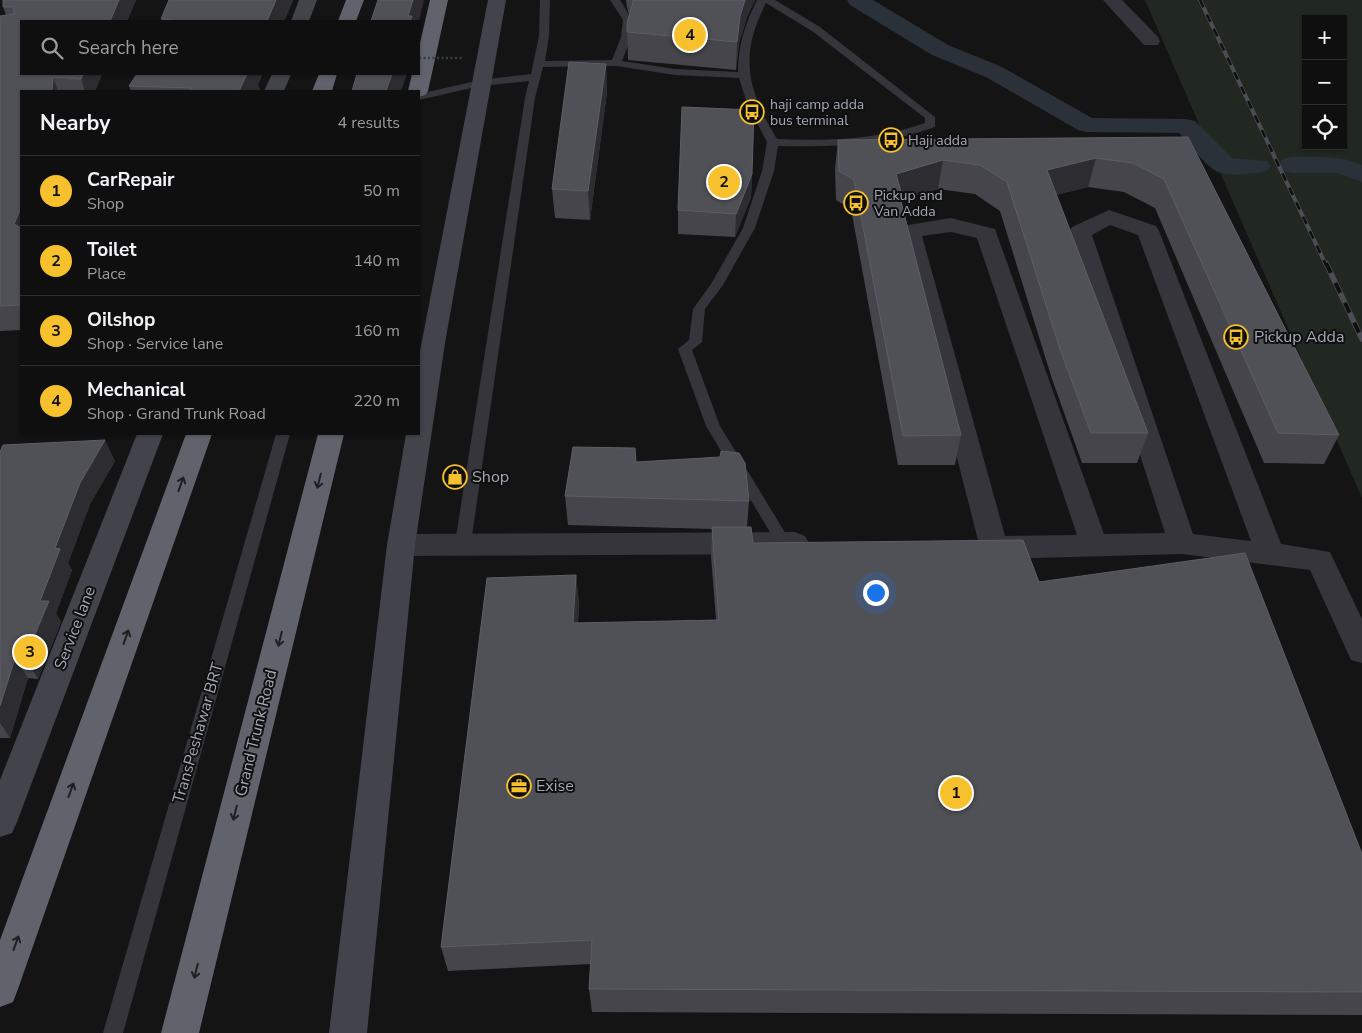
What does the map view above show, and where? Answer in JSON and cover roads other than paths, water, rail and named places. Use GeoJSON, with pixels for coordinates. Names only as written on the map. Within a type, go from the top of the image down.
{"type":"FeatureCollection","features":[{"type":"Feature","properties":{"kind":"highway"},"geometry":{"type":"LineString","coordinates":[[347,20],[355,0]]}},
{"type":"Feature","properties":{"kind":"highway"},"geometry":{"type":"LineString","coordinates":[[418,90],[439,0]]}},
{"type":"Feature","properties":{"kind":"highway"},"geometry":{"type":"LineString","coordinates":[[322,90],[328,75]]}},
{"type":"Feature","properties":{"kind":"highway"},"geometry":{"type":"LineString","coordinates":[[0,989],[199,435]]}},
{"type":"Feature","properties":{"kind":"highway","name":"Grand Trunk Road"},"geometry":{"type":"LineString","coordinates":[[180,1033],[331,435]]}},
{"type":"Feature","properties":{"kind":"street"},"geometry":{"type":"LineString","coordinates":[[300,20],[308,0]]}},
{"type":"Feature","properties":{"kind":"street"},"geometry":{"type":"LineString","coordinates":[[420,428],[480,83],[497,0]]}},
{"type":"Feature","properties":{"kind":"street"},"geometry":{"type":"LineString","coordinates":[[1112,0],[1151,41]]}},
{"type":"Feature","properties":{"kind":"street"},"geometry":{"type":"LineString","coordinates":[[274,90],[281,75]]}},
{"type":"Feature","properties":{"kind":"street"},"geometry":{"type":"LineString","coordinates":[[1182,543],[1080,232],[1109,217],[1148,231],[1270,553]]}},
{"type":"Feature","properties":{"kind":"street"},"geometry":{"type":"LineString","coordinates":[[994,548],[910,231],[951,225],[987,234],[1094,544]]}},
{"type":"Feature","properties":{"kind":"street","name":"Service lane"},"geometry":{"type":"LineString","coordinates":[[0,822],[150,435]]}},
{"type":"Feature","properties":{"kind":"street"},"geometry":{"type":"LineString","coordinates":[[348,1033],[401,545],[419,435]]}},
{"type":"Feature","properties":{"kind":"street"},"geometry":{"type":"LineString","coordinates":[[964,547],[994,548],[1182,543],[1320,560],[1362,651]]}},
{"type":"Feature","properties":{"kind":"street"},"geometry":{"type":"LineString","coordinates":[[401,545],[824,544]]}},
{"type":"Feature","properties":{"kind":"lane"},"geometry":{"type":"LineString","coordinates":[[463,544],[530,98],[544,36],[545,0]]}},
{"type":"Feature","properties":{"kind":"lane"},"geometry":{"type":"LineString","coordinates":[[615,0],[628,20],[626,37],[616,63]]}},
{"type":"Feature","properties":{"kind":"lane"},"geometry":{"type":"LineString","coordinates":[[762,0],[751,19],[744,42],[742,75],[758,118],[773,142],[768,171],[749,228],[717,285],[699,309],[695,342],[685,349],[713,426],[784,543]]}},
{"type":"Feature","properties":{"kind":"lane"},"geometry":{"type":"LineString","coordinates":[[768,0],[816,29],[930,117],[931,125],[916,131],[866,143],[773,142]]}},
{"type":"Feature","properties":{"kind":"lane"},"geometry":{"type":"LineString","coordinates":[[420,97],[537,71],[616,63],[675,72],[742,75]]}},
{"type":"Feature","properties":{"kind":"lane","name":"TransPeshawar BRT"},"geometry":{"type":"LineString","coordinates":[[113,1033],[283,435]]}},
{"type":"Feature","properties":{"kind":"waterway"},"geometry":{"type":"LineString","coordinates":[[858,0],[940,50],[994,72],[1087,125],[1186,126],[1225,166],[1258,166]]}},
{"type":"Feature","properties":{"kind":"waterway"},"geometry":{"type":"LineString","coordinates":[[1291,165],[1341,165],[1362,174]]}},
{"type":"Feature","properties":{"kind":"railway"},"geometry":{"type":"LineString","coordinates":[[1200,0],[1326,265]]}},
{"type":"Feature","properties":{"kind":"railway"},"geometry":{"type":"LineString","coordinates":[[1326,263],[1362,339]]}},
{"type":"Feature","properties":{"kind":"place","name":"Mechanical"},"geometry":{"type":"Point","coordinates":[690,35]}},
{"type":"Feature","properties":{"kind":"place","name":"haji camp adda bus terminal"},"geometry":{"type":"Point","coordinates":[752,112]}},
{"type":"Feature","properties":{"kind":"place","name":"Haji adda"},"geometry":{"type":"Point","coordinates":[891,140]}},
{"type":"Feature","properties":{"kind":"place","name":"Toilet"},"geometry":{"type":"Point","coordinates":[724,182]}},
{"type":"Feature","properties":{"kind":"place","name":"Pickup and Van Adda"},"geometry":{"type":"Point","coordinates":[856,203]}},
{"type":"Feature","properties":{"kind":"place","name":"Pickup Adda"},"geometry":{"type":"Point","coordinates":[1236,337]}},
{"type":"Feature","properties":{"kind":"place","name":"Shop"},"geometry":{"type":"Point","coordinates":[455,477]}},
{"type":"Feature","properties":{"kind":"place","name":"Oilshop"},"geometry":{"type":"Point","coordinates":[30,652]}},
{"type":"Feature","properties":{"kind":"place","name":"Exise"},"geometry":{"type":"Point","coordinates":[519,786]}},
{"type":"Feature","properties":{"kind":"place","name":"CarRepair"},"geometry":{"type":"Point","coordinates":[956,793]}}]}
